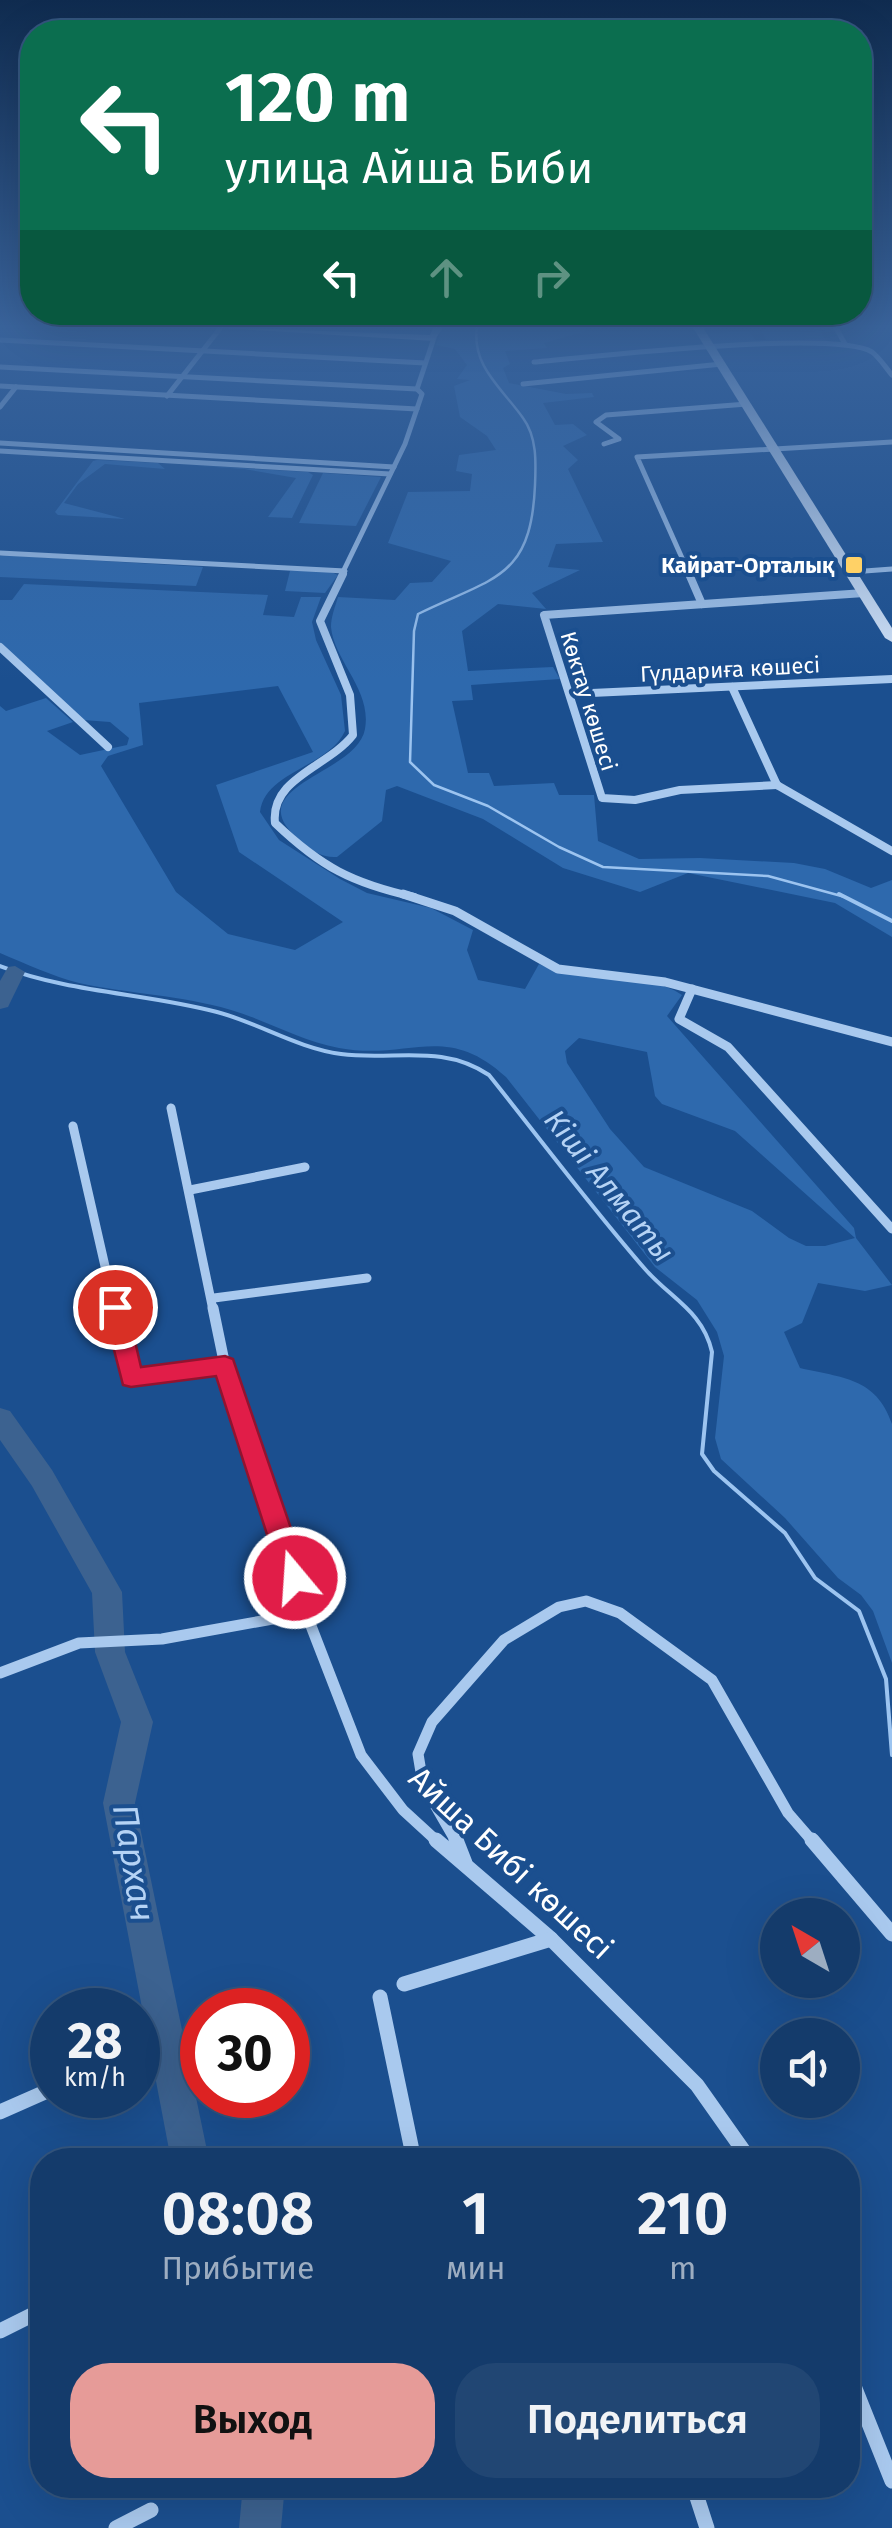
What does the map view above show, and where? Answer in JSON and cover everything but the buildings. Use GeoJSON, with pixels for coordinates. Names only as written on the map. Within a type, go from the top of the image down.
{"type":"FeatureCollection","features":[{"type":"Feature","properties":{"kind":"street"},"geometry":{"type":"LineString","coordinates":[[403,444],[320,626],[350,695],[356,722],[353,735],[342,750],[284,788],[273,804],[283,833],[308,854],[364,886],[428,900],[455,911],[558,969],[629,976],[692,988],[892,1042]]}},
{"type":"Feature","properties":{"kind":"street"},"geometry":{"type":"LineString","coordinates":[[772,444],[892,638]]}},
{"type":"Feature","properties":{"kind":"street"},"geometry":{"type":"LineString","coordinates":[[845,444],[638,456],[702,604],[864,593]]}},
{"type":"Feature","properties":{"kind":"street"},"geometry":{"type":"LineString","coordinates":[[0,447],[392,470]]}},
{"type":"Feature","properties":{"kind":"street"},"geometry":{"type":"LineString","coordinates":[[0,447],[358,464],[392,470]]}},
{"type":"Feature","properties":{"kind":"street"},"geometry":{"type":"LineString","coordinates":[[0,553],[344,570]]}},
{"type":"Feature","properties":{"kind":"street"},"geometry":{"type":"LineString","coordinates":[[851,572],[892,570]]}},
{"type":"Feature","properties":{"kind":"street","name":"Көктау көшесі"},"geometry":{"type":"LineString","coordinates":[[702,604],[544,615],[604,800],[635,800],[689,789],[778,785]]}},
{"type":"Feature","properties":{"kind":"street"},"geometry":{"type":"LineString","coordinates":[[0,646],[108,746]]}},
{"type":"Feature","properties":{"kind":"street","name":"Гүлдариға көшесі"},"geometry":{"type":"LineString","coordinates":[[570,694],[892,680]]}},
{"type":"Feature","properties":{"kind":"street"},"geometry":{"type":"LineString","coordinates":[[732,687],[778,785],[892,851]]}},
{"type":"Feature","properties":{"kind":"street"},"geometry":{"type":"LineString","coordinates":[[692,988],[679,1018],[728,1047],[892,1229]]}},
{"type":"Feature","properties":{"kind":"street","name":"Айша Бибі көшесі"},"geometry":{"type":"LineString","coordinates":[[171,1108],[214,1298],[225,1366],[306,1613],[361,1755],[404,1810],[551,1939],[697,2085],[741,2148]]}},
{"type":"Feature","properties":{"kind":"street"},"geometry":{"type":"LineString","coordinates":[[73,1126],[131,1378],[225,1366]]}},
{"type":"Feature","properties":{"kind":"street"},"geometry":{"type":"LineString","coordinates":[[190,1190],[305,1166]]}},
{"type":"Feature","properties":{"kind":"street"},"geometry":{"type":"LineString","coordinates":[[214,1298],[367,1278]]}},
{"type":"Feature","properties":{"kind":"street"},"geometry":{"type":"LineString","coordinates":[[468,1870],[451,1830],[423,1784],[418,1754],[432,1722],[504,1640],[559,1607],[586,1601],[620,1613],[712,1680],[788,1813],[892,1934]]}},
{"type":"Feature","properties":{"kind":"street"},"geometry":{"type":"LineString","coordinates":[[0,1673],[79,1644],[120,1639],[162,1640],[306,1613]]}},
{"type":"Feature","properties":{"kind":"street"},"geometry":{"type":"LineString","coordinates":[[404,1984],[551,1939]]}},
{"type":"Feature","properties":{"kind":"street"},"geometry":{"type":"LineString","coordinates":[[380,1997],[411,2148]]}},
{"type":"Feature","properties":{"kind":"street"},"geometry":{"type":"LineString","coordinates":[[0,2112],[30,2099]]}},
{"type":"Feature","properties":{"kind":"street"},"geometry":{"type":"LineString","coordinates":[[0,2331],[30,2316]]}},
{"type":"Feature","properties":{"kind":"street"},"geometry":{"type":"LineString","coordinates":[[860,2401],[892,2481]]}},
{"type":"Feature","properties":{"kind":"street"},"geometry":{"type":"LineString","coordinates":[[697,2498],[707,2528]]}},
{"type":"Feature","properties":{"kind":"street"},"geometry":{"type":"LineString","coordinates":[[116,2528],[152,2510]]}},
{"type":"Feature","properties":{"kind":"shaded area"},"geometry":{"type":"Polygon","coordinates":[[[492,444],[567,444],[563,446],[578,460],[568,469],[603,542],[556,544],[548,567],[580,570],[532,593],[546,609],[498,604],[462,631],[468,671],[553,667],[560,679],[471,685],[473,700],[452,701],[468,773],[489,773],[494,786],[554,783],[559,795],[594,795],[598,841],[639,859],[794,863],[825,869],[871,888],[892,880],[892,937],[835,903],[688,873],[640,892],[563,868],[483,819],[397,786],[386,790],[382,821],[337,857],[315,852],[285,824],[281,808],[289,794],[342,759],[357,745],[365,729],[363,701],[331,627],[338,597],[395,600],[410,583],[432,582],[451,561],[388,543],[408,492],[470,491],[472,474],[456,471],[459,455],[496,450],[492,444]]]}},
{"type":"Feature","properties":{"kind":"shaded area"},"geometry":{"type":"Polygon","coordinates":[[[97,460],[158,463],[165,469],[105,464],[78,484],[64,503],[125,519],[58,515],[55,512],[97,460]]]}},
{"type":"Feature","properties":{"kind":"shaded area"},"geometry":{"type":"Polygon","coordinates":[[[187,465],[313,475],[292,518],[268,517],[296,478],[187,465]]]}},
{"type":"Feature","properties":{"kind":"shaded area"},"geometry":{"type":"Polygon","coordinates":[[[323,473],[381,477],[356,526],[299,523],[323,473]]]}},
{"type":"Feature","properties":{"kind":"shaded area"},"geometry":{"type":"Polygon","coordinates":[[[0,556],[203,567],[196,586],[0,577],[0,556]]]}},
{"type":"Feature","properties":{"kind":"shaded area"},"geometry":{"type":"Polygon","coordinates":[[[290,571],[329,571],[338,575],[325,593],[285,591],[290,571]]]}},
{"type":"Feature","properties":{"kind":"shaded area"},"geometry":{"type":"Polygon","coordinates":[[[24,584],[268,595],[263,615],[294,617],[301,597],[321,597],[312,622],[341,695],[345,731],[326,753],[285,778],[264,798],[260,812],[279,840],[367,893],[431,908],[473,930],[467,950],[478,980],[525,989],[539,964],[575,975],[650,982],[682,995],[667,1016],[854,1228],[856,1238],[892,1285],[865,1291],[818,1283],[802,1323],[784,1332],[800,1368],[867,1388],[877,1397],[892,1424],[892,1663],[873,1611],[861,1595],[838,1578],[785,1518],[721,1459],[715,1438],[724,1356],[717,1332],[697,1300],[655,1267],[506,1077],[464,1051],[426,1046],[364,1051],[339,1048],[212,1005],[79,983],[0,953],[0,706],[6,711],[46,698],[73,722],[47,731],[80,755],[127,745],[129,738],[110,722],[83,720],[0,644],[0,600],[12,600],[24,584]],[[278,686],[139,703],[143,745],[108,756],[101,766],[176,892],[228,934],[295,950],[343,922],[239,852],[216,785],[313,752],[278,686]],[[579,1038],[565,1051],[567,1063],[610,1129],[644,1167],[752,1211],[806,1246],[825,1246],[855,1238],[735,1131],[662,1104],[655,1096],[647,1052],[579,1038]]]}},
{"type":"Feature","properties":{"kind":"waterway"},"geometry":{"type":"LineString","coordinates":[[534,444],[532,516],[516,558],[487,582],[418,614],[414,631],[410,762],[434,785],[488,806],[603,867],[768,876],[845,897]]}},
{"type":"Feature","properties":{"kind":"waterway"},"geometry":{"type":"LineString","coordinates":[[839,894],[845,897]]}},
{"type":"Feature","properties":{"kind":"waterway"},"geometry":{"type":"LineString","coordinates":[[845,897],[892,921]]}},
{"type":"Feature","properties":{"kind":"waterway","name":"Кіші Алматы"},"geometry":{"type":"LineString","coordinates":[[0,966],[54,982],[217,1012],[325,1051],[360,1056],[435,1056],[471,1065],[489,1075],[625,1246],[701,1326],[712,1352],[702,1454],[714,1471],[785,1533],[815,1578],[859,1611],[886,1679],[892,1755]]}},
{"type":"Feature","properties":{"kind":"waterway","name":"Пархач"},"geometry":{"type":"LineString","coordinates":[[0,1002],[15,972]]}},
{"type":"Feature","properties":{"kind":"waterway","name":"Пархач"},"geometry":{"type":"LineString","coordinates":[[0,1419],[42,1478],[107,1592],[110,1652],[137,1722],[119,1803],[188,2148]]}},
{"type":"Feature","properties":{"kind":"waterway","name":"Пархач"},"geometry":{"type":"LineString","coordinates":[[260,2528],[263,2498]]}},
{"type":"Feature","properties":{"kind":"place","name":"Кайрат-Орталық"},"geometry":{"type":"Point","coordinates":[854,565]}},
{"type":"Feature","properties":{"kind":"route"},"geometry":{"type":"LineString","coordinates":[[115,1307],[131,1378],[225,1366],[295,1578]]}}]}
